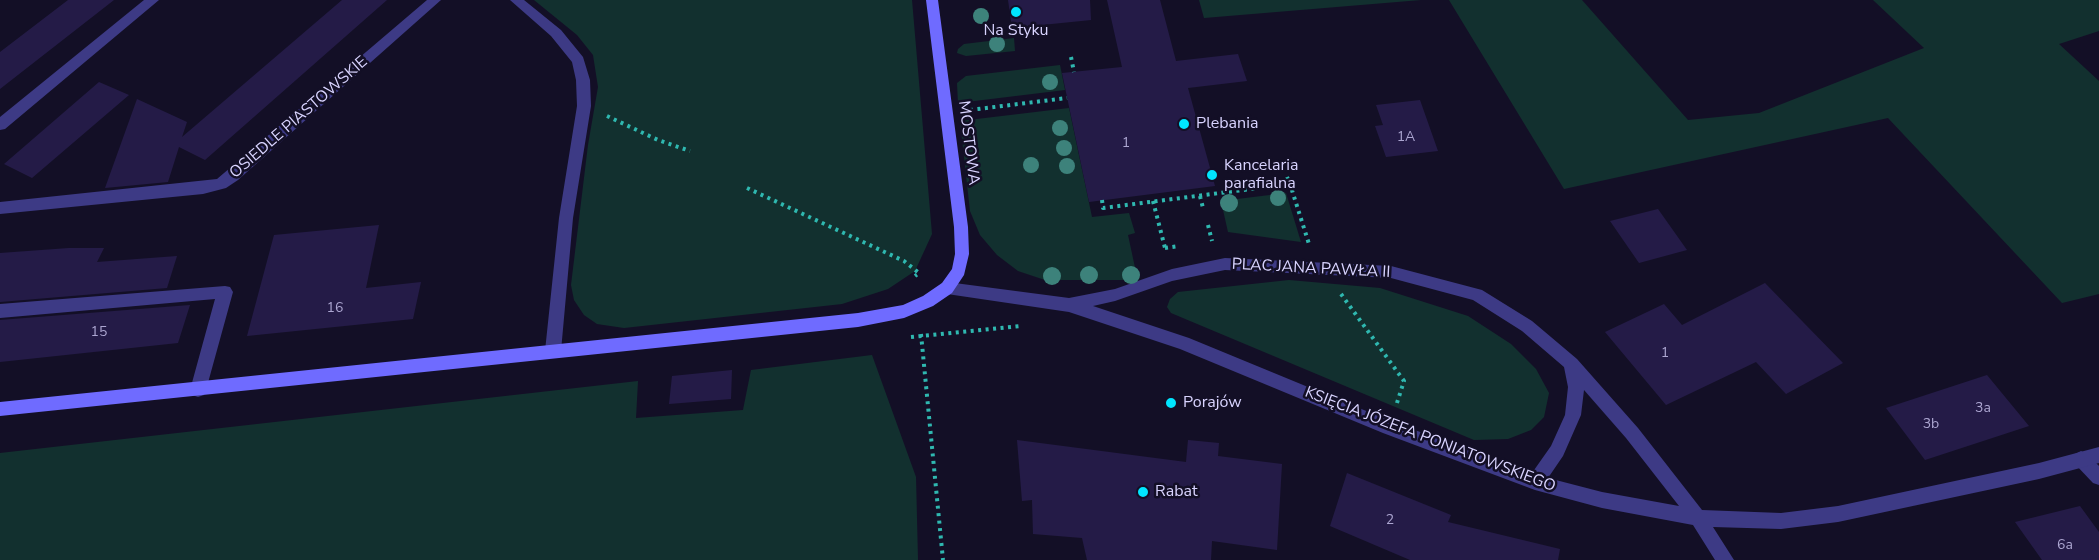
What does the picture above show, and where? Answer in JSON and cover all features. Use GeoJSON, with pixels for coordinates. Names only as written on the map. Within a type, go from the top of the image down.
{"type":"FeatureCollection","features":[{"type":"Feature","properties":{"kind":"street"},"geometry":{"type":"LineString","coordinates":[[0,125],[153,0]]}},
{"type":"Feature","properties":{"kind":"street","name":"OSIEDLE PIASTOWSKIE"},"geometry":{"type":"LineString","coordinates":[[0,208],[203,188],[221,184],[435,0]]}},
{"type":"Feature","properties":{"kind":"street"},"geometry":{"type":"LineString","coordinates":[[516,0],[556,33],[578,60],[583,80],[584,106],[566,218],[553,351]]}},
{"type":"Feature","properties":{"kind":"street","name":"MOSTOWA"},"geometry":{"type":"LineString","coordinates":[[932,0],[961,227],[962,254],[959,271],[947,288]]}},
{"type":"Feature","properties":{"kind":"street","name":"PLAC JANA PAWŁA II"},"geometry":{"type":"LineString","coordinates":[[1069,305],[1115,295],[1172,275],[1224,264],[1391,272],[1477,295],[1527,326],[1570,363],[1632,433],[1698,518],[1725,560]]}},
{"type":"Feature","properties":{"kind":"street"},"geometry":{"type":"LineString","coordinates":[[0,409],[858,320],[904,311],[947,288]]}},
{"type":"Feature","properties":{"kind":"street","name":"KSIĘCIA JÓZEFA PONIATOWSKIEGO"},"geometry":{"type":"LineString","coordinates":[[947,288],[1069,305],[1184,343],[1389,428],[1535,482],[1602,500],[1698,518],[1781,521],[1838,514],[2099,455]]}},
{"type":"Feature","properties":{"kind":"street"},"geometry":{"type":"LineString","coordinates":[[0,311],[225,292],[198,390]]}},
{"type":"Feature","properties":{"kind":"street"},"geometry":{"type":"LineString","coordinates":[[1535,482],[1557,451],[1573,415],[1576,387],[1570,363]]}},
{"type":"Feature","properties":{"kind":"street"},"geometry":{"type":"LineString","coordinates":[[2081,459],[2099,477]]}},
{"type":"Feature","properties":{"kind":"path"},"geometry":{"type":"LineString","coordinates":[[1071,57],[1074,72]]}},
{"type":"Feature","properties":{"kind":"path"},"geometry":{"type":"LineString","coordinates":[[946,113],[1067,98]]}},
{"type":"Feature","properties":{"kind":"path"},"geometry":{"type":"LineString","coordinates":[[584,106],[658,140],[690,151]]}},
{"type":"Feature","properties":{"kind":"path"},"geometry":{"type":"LineString","coordinates":[[1287,177],[1311,250],[1300,249]]}},
{"type":"Feature","properties":{"kind":"path"},"geometry":{"type":"LineString","coordinates":[[1102,200],[1103,208],[1290,184]]}},
{"type":"Feature","properties":{"kind":"path"},"geometry":{"type":"LineString","coordinates":[[747,188],[904,261],[920,273],[913,278]]}},
{"type":"Feature","properties":{"kind":"path"},"geometry":{"type":"LineString","coordinates":[[1200,196],[1203,208]]}},
{"type":"Feature","properties":{"kind":"path"},"geometry":{"type":"LineString","coordinates":[[1153,201],[1165,248],[1184,245]]}},
{"type":"Feature","properties":{"kind":"path"},"geometry":{"type":"LineString","coordinates":[[1208,225],[1212,242]]}},
{"type":"Feature","properties":{"kind":"path"},"geometry":{"type":"LineString","coordinates":[[1203,243],[1220,240]]}},
{"type":"Feature","properties":{"kind":"path"},"geometry":{"type":"LineString","coordinates":[[1337,268],[1338,289],[1404,381],[1389,428]]}},
{"type":"Feature","properties":{"kind":"path"},"geometry":{"type":"LineString","coordinates":[[918,305],[944,560]]}},
{"type":"Feature","properties":{"kind":"green space"},"geometry":{"type":"Polygon","coordinates":[[[534,0],[912,0],[932,234],[915,271],[888,289],[842,304],[624,328],[597,324],[584,315],[574,300],[571,285],[588,145],[598,87],[593,55],[577,35],[534,0]]]}},
{"type":"Feature","properties":{"kind":"green space"},"geometry":{"type":"Polygon","coordinates":[[[1199,0],[1421,0],[1204,18],[1199,0]]]}},
{"type":"Feature","properties":{"kind":"green space"},"geometry":{"type":"Polygon","coordinates":[[[1449,0],[1582,0],[1688,120],[1759,113],[1924,48],[1873,0],[2099,0],[2099,31],[2059,44],[2099,81],[2099,294],[2062,303],[1888,118],[1564,189],[1449,0]]]}},
{"type":"Feature","properties":{"kind":"green space"},"geometry":{"type":"Polygon","coordinates":[[[1014,38],[1015,51],[966,56],[957,53],[964,44],[1014,38]]]}},
{"type":"Feature","properties":{"kind":"green space"},"geometry":{"type":"Polygon","coordinates":[[[1060,65],[1065,90],[958,103],[957,83],[966,76],[1060,65]]]}},
{"type":"Feature","properties":{"kind":"green space"},"geometry":{"type":"Polygon","coordinates":[[[1069,108],[1092,217],[1129,213],[1135,233],[1128,235],[1137,277],[1133,280],[1045,280],[1018,271],[997,255],[980,235],[970,211],[960,121],[1069,108]]]}},
{"type":"Feature","properties":{"kind":"green space"},"geometry":{"type":"Polygon","coordinates":[[[1286,193],[1301,242],[1228,232],[1221,201],[1286,193]]]}},
{"type":"Feature","properties":{"kind":"green space"},"geometry":{"type":"Polygon","coordinates":[[[1289,280],[1380,288],[1468,316],[1511,344],[1536,369],[1549,393],[1544,417],[1531,430],[1508,439],[1474,440],[1171,313],[1167,307],[1170,299],[1178,292],[1289,280]]]}},
{"type":"Feature","properties":{"kind":"green space"},"geometry":{"type":"Polygon","coordinates":[[[872,355],[916,477],[918,560],[0,560],[0,453],[638,381],[636,418],[743,410],[751,370],[872,355]]]}},
{"type":"Feature","properties":{"kind":"building"},"geometry":{"type":"Polygon","coordinates":[[[68,0],[114,0],[0,89],[0,52],[68,0]]]}},
{"type":"Feature","properties":{"kind":"building"},"geometry":{"type":"Polygon","coordinates":[[[342,0],[387,0],[205,160],[179,147],[168,182],[105,188],[137,99],[187,122],[182,137],[342,0]]]}},
{"type":"Feature","properties":{"kind":"building"},"geometry":{"type":"Polygon","coordinates":[[[1008,0],[1090,0],[1091,20],[1012,28],[1008,0]]]}},
{"type":"Feature","properties":{"kind":"building"},"geometry":{"type":"Polygon","coordinates":[[[1107,0],[1160,0],[1176,61],[1238,54],[1247,81],[1188,88],[1215,186],[1089,202],[1062,73],[1122,67],[1107,0]]]}},
{"type":"Feature","properties":{"kind":"building"},"geometry":{"type":"Polygon","coordinates":[[[99,82],[129,95],[32,178],[4,164],[99,82]]]}},
{"type":"Feature","properties":{"kind":"building"},"geometry":{"type":"Polygon","coordinates":[[[1420,100],[1438,151],[1386,157],[1375,126],[1383,125],[1376,105],[1420,100]]]}},
{"type":"Feature","properties":{"kind":"building"},"geometry":{"type":"Polygon","coordinates":[[[1658,209],[1687,250],[1639,263],[1610,221],[1658,209]]]}},
{"type":"Feature","properties":{"kind":"building"},"geometry":{"type":"Polygon","coordinates":[[[379,225],[366,288],[421,282],[413,319],[247,336],[274,235],[379,225]]]}},
{"type":"Feature","properties":{"kind":"building"},"geometry":{"type":"Polygon","coordinates":[[[104,248],[97,262],[177,256],[167,288],[0,302],[0,253],[104,248]]]}},
{"type":"Feature","properties":{"kind":"building"},"geometry":{"type":"Polygon","coordinates":[[[1765,283],[1843,363],[1786,394],[1756,362],[1666,405],[1605,332],[1664,304],[1682,325],[1765,283]]]}},
{"type":"Feature","properties":{"kind":"building"},"geometry":{"type":"Polygon","coordinates":[[[190,305],[178,343],[0,362],[0,320],[190,305]]]}},
{"type":"Feature","properties":{"kind":"building"},"geometry":{"type":"Polygon","coordinates":[[[732,370],[731,399],[669,404],[672,376],[732,370]]]}},
{"type":"Feature","properties":{"kind":"building"},"geometry":{"type":"Polygon","coordinates":[[[1987,375],[2029,426],[1925,460],[1886,408],[1987,375]]]}},
{"type":"Feature","properties":{"kind":"building"},"geometry":{"type":"Polygon","coordinates":[[[1017,440],[1186,462],[1188,440],[1219,443],[1218,456],[1282,464],[1277,550],[1212,541],[1211,560],[1087,560],[1082,538],[1033,534],[1032,500],[1022,501],[1017,440]]]}},
{"type":"Feature","properties":{"kind":"building"},"geometry":{"type":"Polygon","coordinates":[[[1347,473],[1451,515],[1448,522],[1560,549],[1558,560],[1410,560],[1330,526],[1347,473]]]}},
{"type":"Feature","properties":{"kind":"building"},"geometry":{"type":"Polygon","coordinates":[[[2080,506],[2099,532],[2099,560],[2042,560],[2015,522],[2080,506]]]}},
{"type":"Feature","properties":{"kind":"place","name":"Na Styku"},"geometry":{"type":"Point","coordinates":[1016,12]}},
{"type":"Feature","properties":{"kind":"place","name":"Plebania"},"geometry":{"type":"Point","coordinates":[1184,124]}},
{"type":"Feature","properties":{"kind":"place","name":"Kancelaria parafialna"},"geometry":{"type":"Point","coordinates":[1212,175]}},
{"type":"Feature","properties":{"kind":"place","name":"Porajów"},"geometry":{"type":"Point","coordinates":[1171,403]}},
{"type":"Feature","properties":{"kind":"place","name":"Rabat"},"geometry":{"type":"Point","coordinates":[1143,492]}}]}
